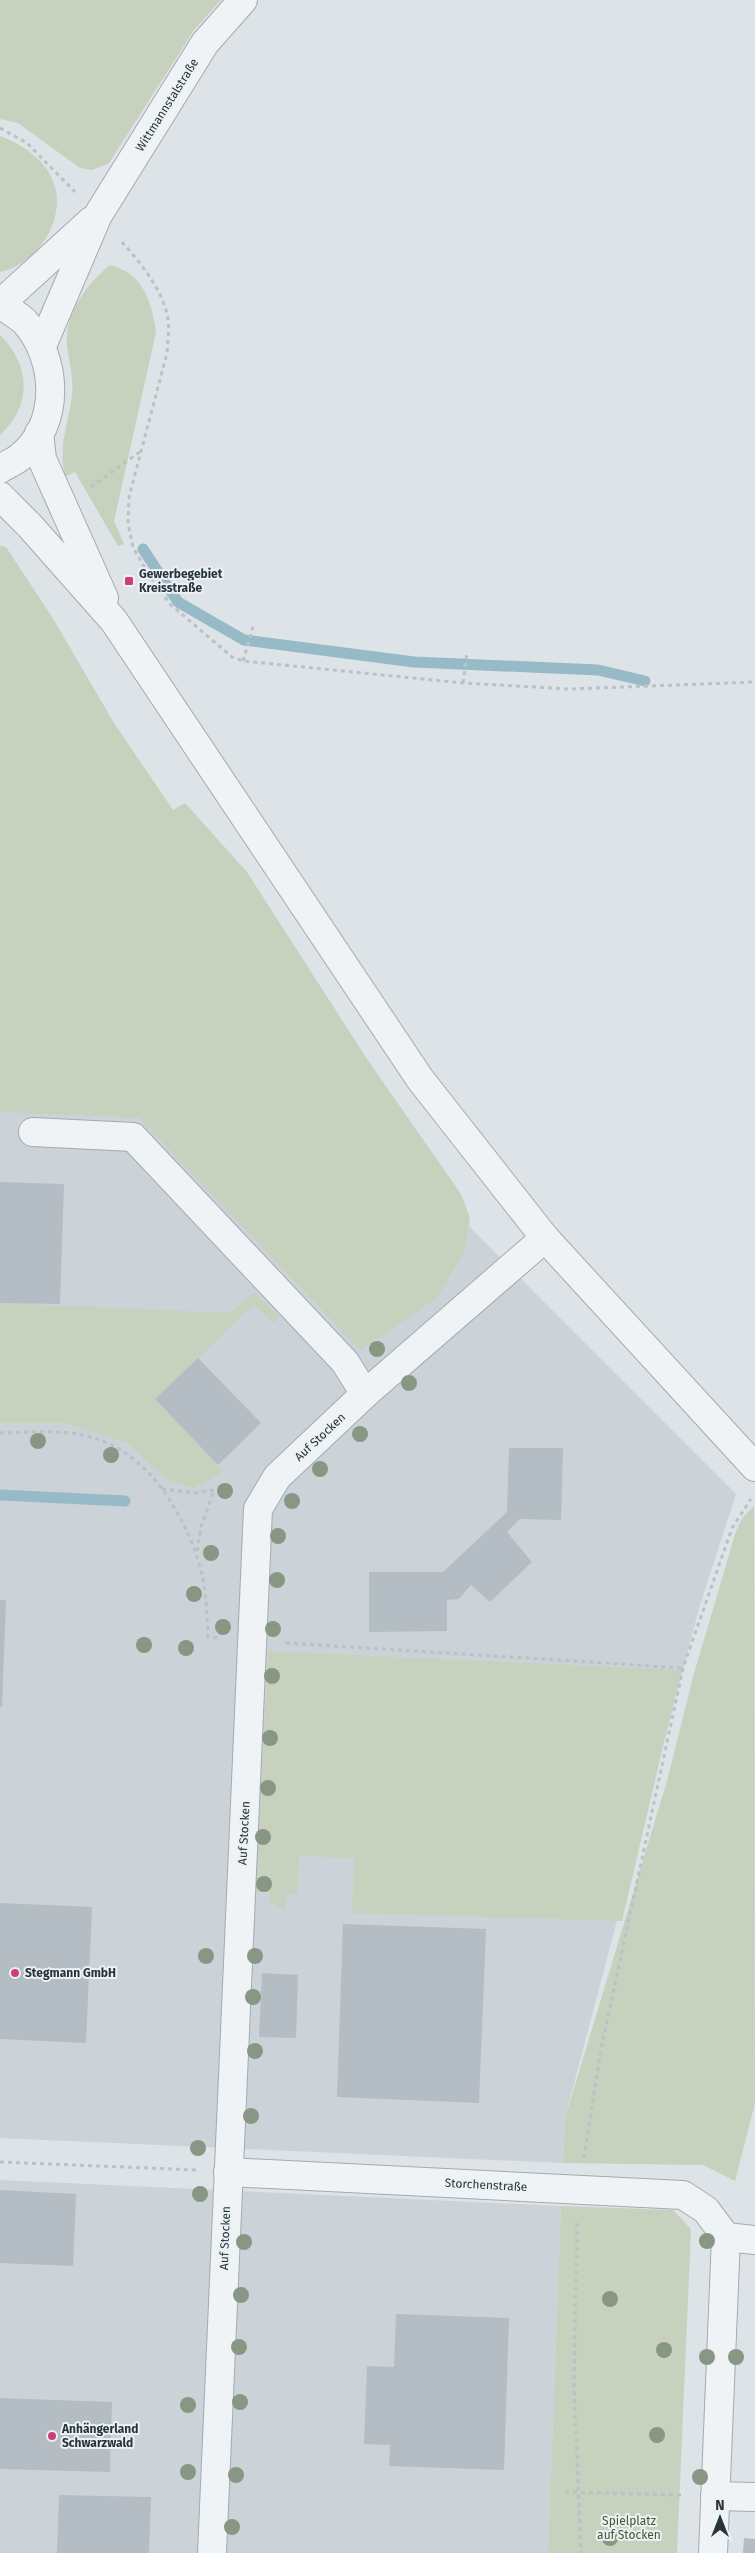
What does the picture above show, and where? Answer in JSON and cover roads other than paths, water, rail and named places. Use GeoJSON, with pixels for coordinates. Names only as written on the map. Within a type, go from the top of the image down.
{"type":"FeatureCollection","features":[{"type":"Feature","properties":{"kind":"street","name":"Wittmannstalstraße"},"geometry":{"type":"LineString","coordinates":[[42,346],[98,215],[205,43],[243,0]]}},
{"type":"Feature","properties":{"kind":"street","name":"Wittmannstalstraße"},"geometry":{"type":"LineString","coordinates":[[0,304],[98,215]]}},
{"type":"Feature","properties":{"kind":"street"},"geometry":{"type":"LineString","coordinates":[[0,304],[24,322],[42,346],[50,375],[50,405],[39,433],[21,456],[0,469]]}},
{"type":"Feature","properties":{"kind":"street"},"geometry":{"type":"LineString","coordinates":[[39,433],[42,459],[114,621]]}},
{"type":"Feature","properties":{"kind":"street"},"geometry":{"type":"LineString","coordinates":[[0,496],[30,526],[114,621],[420,1078],[545,1238],[755,1467]]}},
{"type":"Feature","properties":{"kind":"street"},"geometry":{"type":"LineString","coordinates":[[33,1132],[133,1137],[345,1362],[365,1394]]}},
{"type":"Feature","properties":{"kind":"street","name":"Auf Stocken"},"geometry":{"type":"LineString","coordinates":[[212,2553],[258,1509],[277,1477],[365,1394],[545,1238]]}},
{"type":"Feature","properties":{"kind":"street","name":"Storchenstraße"},"geometry":{"type":"LineString","coordinates":[[228,2172],[683,2195],[706,2210],[726,2237]]}},
{"type":"Feature","properties":{"kind":"street"},"geometry":{"type":"LineString","coordinates":[[713,2553],[726,2237],[755,2240]]}},
{"type":"Feature","properties":{"kind":"street"},"geometry":{"type":"LineString","coordinates":[[715,2496],[755,2497]]}},
{"type":"Feature","properties":{"kind":"waterway"},"geometry":{"type":"LineString","coordinates":[[143,549],[178,602],[244,640],[414,662],[598,670],[645,681]]}},
{"type":"Feature","properties":{"kind":"waterway"},"geometry":{"type":"LineString","coordinates":[[0,1495],[125,1501]]}},
{"type":"Feature","properties":{"kind":"place","name":"Gewerbegebiet Kreisstraße"},"geometry":{"type":"Point","coordinates":[129,581]}},
{"type":"Feature","properties":{"kind":"place","name":"Stegmann GmbH"},"geometry":{"type":"Point","coordinates":[15,1973]}},
{"type":"Feature","properties":{"kind":"place","name":"Anhängerland Schwarzwald"},"geometry":{"type":"Point","coordinates":[52,2436]}},
{"type":"Feature","properties":{"kind":"park label","name":"Spielplatz auf Stocken"},"geometry":{"type":"Point","coordinates":[629,2528]}}]}
